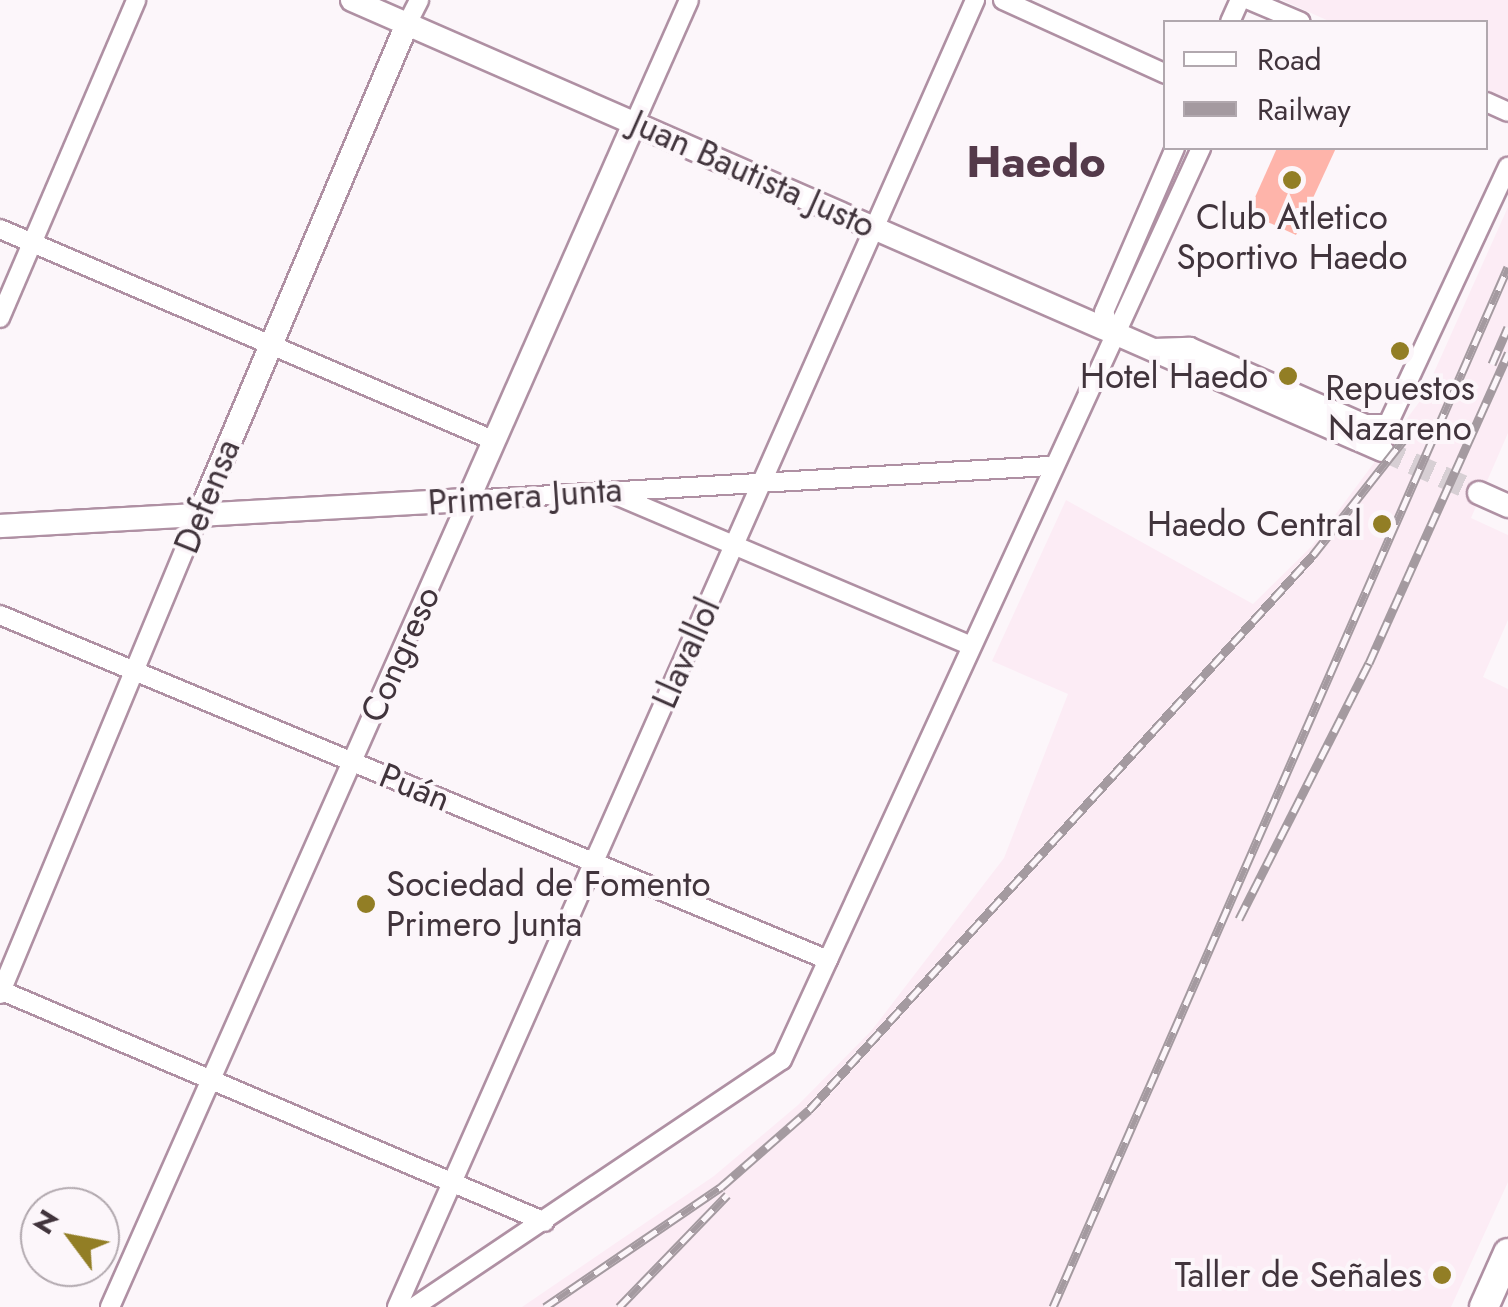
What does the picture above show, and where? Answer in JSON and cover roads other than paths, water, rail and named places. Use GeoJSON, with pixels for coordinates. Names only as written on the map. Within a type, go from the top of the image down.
{"type":"FeatureCollection","features":[{"type":"Feature","properties":{"kind":"main road"},"geometry":{"type":"LineString","coordinates":[[1484,1307],[1508,1252]]}},
{"type":"Feature","properties":{"kind":"street"},"geometry":{"type":"LineString","coordinates":[[0,318],[136,0]]}},
{"type":"Feature","properties":{"kind":"street","name":"Juan Bautista Justo"},"geometry":{"type":"LineString","coordinates":[[352,0],[1198,368],[1380,438]]}},
{"type":"Feature","properties":{"kind":"street","name":"Defensa"},"geometry":{"type":"LineString","coordinates":[[0,992],[138,670],[269,345],[419,0]]}},
{"type":"Feature","properties":{"kind":"street","name":"Congreso"},"geometry":{"type":"LineString","coordinates":[[110,1307],[690,0]]}},
{"type":"Feature","properties":{"kind":"street","name":"Llavallol"},"geometry":{"type":"LineString","coordinates":[[397,1307],[975,0]]}},
{"type":"Feature","properties":{"kind":"street"},"geometry":{"type":"LineString","coordinates":[[1003,0],[1163,73]]}},
{"type":"Feature","properties":{"kind":"street"},"geometry":{"type":"LineString","coordinates":[[1258,7],[1295,20]]}},
{"type":"Feature","properties":{"kind":"street"},"geometry":{"type":"LineString","coordinates":[[1110,330],[1104,312],[1174,150]]}},
{"type":"Feature","properties":{"kind":"street"},"geometry":{"type":"LineString","coordinates":[[414,1307],[782,1060],[1110,330],[1126,321],[1199,150]]}},
{"type":"Feature","properties":{"kind":"street"},"geometry":{"type":"LineString","coordinates":[[1380,438],[1396,417],[1508,167]]}},
{"type":"Feature","properties":{"kind":"street"},"geometry":{"type":"LineString","coordinates":[[0,229],[495,441]]}},
{"type":"Feature","properties":{"kind":"street","name":"Juan Bautista Justo"},"geometry":{"type":"LineString","coordinates":[[1154,348],[1190,347],[1380,438]]}},
{"type":"Feature","properties":{"kind":"street","name":"Primera Junta"},"geometry":{"type":"LineString","coordinates":[[0,526],[1049,466]]}},
{"type":"Feature","properties":{"kind":"street"},"geometry":{"type":"LineString","coordinates":[[606,491],[969,646]]}},
{"type":"Feature","properties":{"kind":"street"},"geometry":{"type":"LineString","coordinates":[[1478,493],[1508,506]]}},
{"type":"Feature","properties":{"kind":"street","name":"Puán"},"geometry":{"type":"LineString","coordinates":[[0,615],[828,960]]}},
{"type":"Feature","properties":{"kind":"street"},"geometry":{"type":"LineString","coordinates":[[0,992],[214,1078],[545,1222]]}},
{"type":"Feature","properties":{"kind":"tunnel"},"geometry":{"type":"LineString","coordinates":[[1382,450],[1479,493]]}},
{"type":"Feature","properties":{"kind":"railway"},"geometry":{"type":"LineString","coordinates":[[1053,1307],[1508,267]]}},
{"type":"Feature","properties":{"kind":"railway"},"geometry":{"type":"LineString","coordinates":[[1492,364],[1508,327]]}},
{"type":"Feature","properties":{"kind":"railway"},"geometry":{"type":"LineString","coordinates":[[1239,919],[1369,663],[1508,353]]}},
{"type":"Feature","properties":{"kind":"railway"},"geometry":{"type":"LineString","coordinates":[[545,1307],[721,1187],[809,1110],[1313,555],[1405,438]]}},
{"type":"Feature","properties":{"kind":"railway"},"geometry":{"type":"LineString","coordinates":[[619,1307],[727,1195]]}},
{"type":"Feature","properties":{"kind":"place","name":"Club Atletico Sportivo Haedo"},"geometry":{"type":"Point","coordinates":[1292,180]}},
{"type":"Feature","properties":{"kind":"place","name":"Repuestos Nazareno"},"geometry":{"type":"Point","coordinates":[1400,351]}},
{"type":"Feature","properties":{"kind":"place","name":"Hotel Haedo"},"geometry":{"type":"Point","coordinates":[1288,376]}},
{"type":"Feature","properties":{"kind":"place","name":"Haedo Central"},"geometry":{"type":"Point","coordinates":[1382,524]}},
{"type":"Feature","properties":{"kind":"place","name":"Sociedad de Fomento Primero Junta"},"geometry":{"type":"Point","coordinates":[366,904]}},
{"type":"Feature","properties":{"kind":"place","name":"Taller de Señales"},"geometry":{"type":"Point","coordinates":[1442,1275]}},
{"type":"Feature","properties":{"kind":"district","name":"Haedo"},"geometry":{"type":"Point","coordinates":[1036,162]}}]}
